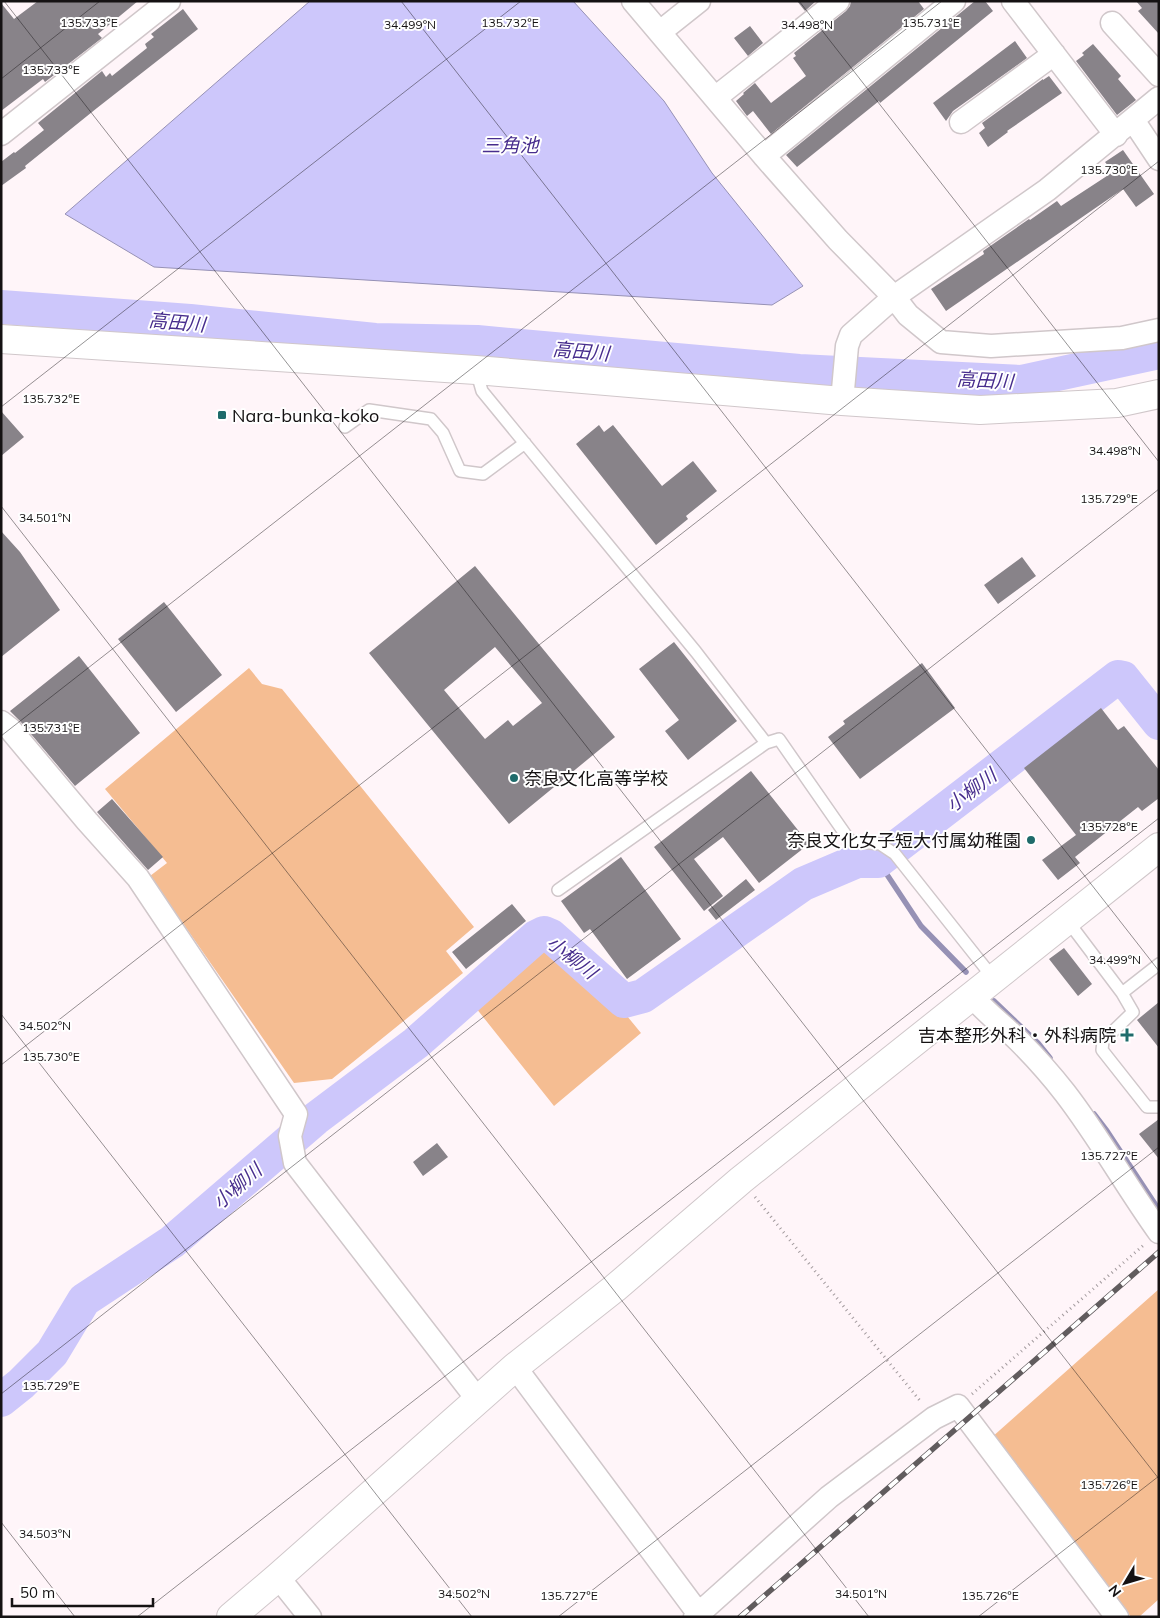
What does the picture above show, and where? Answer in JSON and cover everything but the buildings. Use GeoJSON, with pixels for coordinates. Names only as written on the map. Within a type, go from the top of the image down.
{"type":"FeatureCollection","features":[{"type":"Feature","properties":{"kind":"street"},"geometry":{"type":"LineString","coordinates":[[1,134],[169,1]]}},
{"type":"Feature","properties":{"kind":"street"},"geometry":{"type":"LineString","coordinates":[[633,1],[838,240],[894,297],[908,315],[941,342],[1000,345],[1122,338],[1159,330]]}},
{"type":"Feature","properties":{"kind":"street"},"geometry":{"type":"LineString","coordinates":[[660,32],[699,1]]}},
{"type":"Feature","properties":{"kind":"street"},"geometry":{"type":"LineString","coordinates":[[715,98],[838,1]]}},
{"type":"Feature","properties":{"kind":"street"},"geometry":{"type":"LineString","coordinates":[[764,156],[954,1]]}},
{"type":"Feature","properties":{"kind":"street"},"geometry":{"type":"LineString","coordinates":[[1013,1],[1116,135]]}},
{"type":"Feature","properties":{"kind":"street"},"geometry":{"type":"LineString","coordinates":[[1112,23],[1159,75]]}},
{"type":"Feature","properties":{"kind":"street"},"geometry":{"type":"LineString","coordinates":[[961,122],[1054,54]]}},
{"type":"Feature","properties":{"kind":"street"},"geometry":{"type":"LineString","coordinates":[[842,394],[847,346],[851,335],[894,297],[1047,190],[1159,98]]}},
{"type":"Feature","properties":{"kind":"street"},"geometry":{"type":"LineString","coordinates":[[1133,120],[1159,159]]}},
{"type":"Feature","properties":{"kind":"street"},"geometry":{"type":"LineString","coordinates":[[1,339],[842,394],[980,410],[1117,402],[1159,394]]}},
{"type":"Feature","properties":{"kind":"street"},"geometry":{"type":"LineString","coordinates":[[1,722],[10,729],[87,821],[138,878],[296,1114],[291,1142],[295,1163],[478,1400]]}},
{"type":"Feature","properties":{"kind":"street"},"geometry":{"type":"LineString","coordinates":[[231,1617],[515,1367],[614,1288],[741,1180],[1159,847]]}},
{"type":"Feature","properties":{"kind":"street"},"geometry":{"type":"LineString","coordinates":[[972,996],[982,1008],[1018,1041],[1064,1092],[1105,1150],[1141,1208],[1155,1235]]}},
{"type":"Feature","properties":{"kind":"street"},"geometry":{"type":"LineString","coordinates":[[515,1367],[698,1616],[829,1497],[934,1418],[958,1406],[1117,1617]]}},
{"type":"Feature","properties":{"kind":"street"},"geometry":{"type":"LineString","coordinates":[[278,1577],[310,1617]]}},
{"type":"Feature","properties":{"kind":"lane"},"geometry":{"type":"LineString","coordinates":[[476,370],[482,391],[696,652],[766,743]]}},
{"type":"Feature","properties":{"kind":"lane"},"geometry":{"type":"LineString","coordinates":[[345,428],[368,410],[431,419],[443,433],[460,471],[483,474],[525,443]]}},
{"type":"Feature","properties":{"kind":"lane"},"geometry":{"type":"LineString","coordinates":[[558,890],[766,743],[779,739],[850,841],[880,844],[895,854],[994,979]]}},
{"type":"Feature","properties":{"kind":"lane"},"geometry":{"type":"LineString","coordinates":[[1067,920],[1122,993],[1133,1012],[1103,1041],[1102,1050],[1147,1107],[1159,1106]]}},
{"type":"Feature","properties":{"kind":"lane"},"geometry":{"type":"LineString","coordinates":[[1122,993],[1159,964]]}},
{"type":"Feature","properties":{"kind":"path"},"geometry":{"type":"LineString","coordinates":[[741,1180],[934,1418]]}},
{"type":"Feature","properties":{"kind":"path"},"geometry":{"type":"LineString","coordinates":[[958,1406],[1155,1235]]}},
{"type":"Feature","properties":{"kind":"shaded area"},"geometry":{"type":"Polygon","coordinates":[[[249,668],[262,684],[282,689],[474,927],[446,951],[463,973],[332,1079],[294,1083],[150,876],[167,863],[105,789],[249,668]]]}},
{"type":"Feature","properties":{"kind":"shaded area"},"geometry":{"type":"Polygon","coordinates":[[[542,940],[552,943],[618,1005],[641,1033],[554,1106],[472,1003],[542,940]]]}},
{"type":"Feature","properties":{"kind":"shaded area"},"geometry":{"type":"Polygon","coordinates":[[[1159,1289],[1159,1599],[1139,1617],[1131,1617],[991,1438],[1159,1289]]]}},
{"type":"Feature","properties":{"kind":"water","name":"三角池"},"geometry":{"type":"Polygon","coordinates":[[[310,1],[573,1],[664,101],[712,173],[803,286],[772,305],[154,267],[65,214],[310,1]]]}},
{"type":"Feature","properties":{"kind":"waterway","name":"高田川"},"geometry":{"type":"LineString","coordinates":[[1,307],[190,321],[375,340],[477,342],[799,371],[1021,382],[1159,352]]}},
{"type":"Feature","properties":{"kind":"waterway","name":"小柳川"},"geometry":{"type":"LineString","coordinates":[[1,1400],[21,1384],[52,1353],[84,1300],[172,1242],[315,1119],[416,1043],[536,937],[544,933],[551,936],[624,1001],[643,996],[803,884],[857,861],[878,861],[1118,677],[1123,678],[1159,723]]}},
{"type":"Feature","properties":{"kind":"waterway"},"geometry":{"type":"LineString","coordinates":[[878,861],[921,926],[966,972]]}},
{"type":"Feature","properties":{"kind":"waterway"},"geometry":{"type":"LineString","coordinates":[[994,1001],[1038,1043],[1050,1058]]}},
{"type":"Feature","properties":{"kind":"waterway"},"geometry":{"type":"LineString","coordinates":[[1094,1114],[1159,1210]]}},
{"type":"Feature","properties":{"kind":"railway"},"geometry":{"type":"LineString","coordinates":[[740,1617],[1159,1252]]}},
{"type":"Feature","properties":{"kind":"place","name":"Nara-bunka-koko"},"geometry":{"type":"Point","coordinates":[222,415]}},
{"type":"Feature","properties":{"kind":"place","name":"奈良文化高等学校"},"geometry":{"type":"Point","coordinates":[514,778]}},
{"type":"Feature","properties":{"kind":"place","name":"奈良文化女子短大付属幼稚園"},"geometry":{"type":"Point","coordinates":[1031,840]}},
{"type":"Feature","properties":{"kind":"place","name":"吉本整形外科・外科病院"},"geometry":{"type":"Point","coordinates":[1127,1035]}}]}
